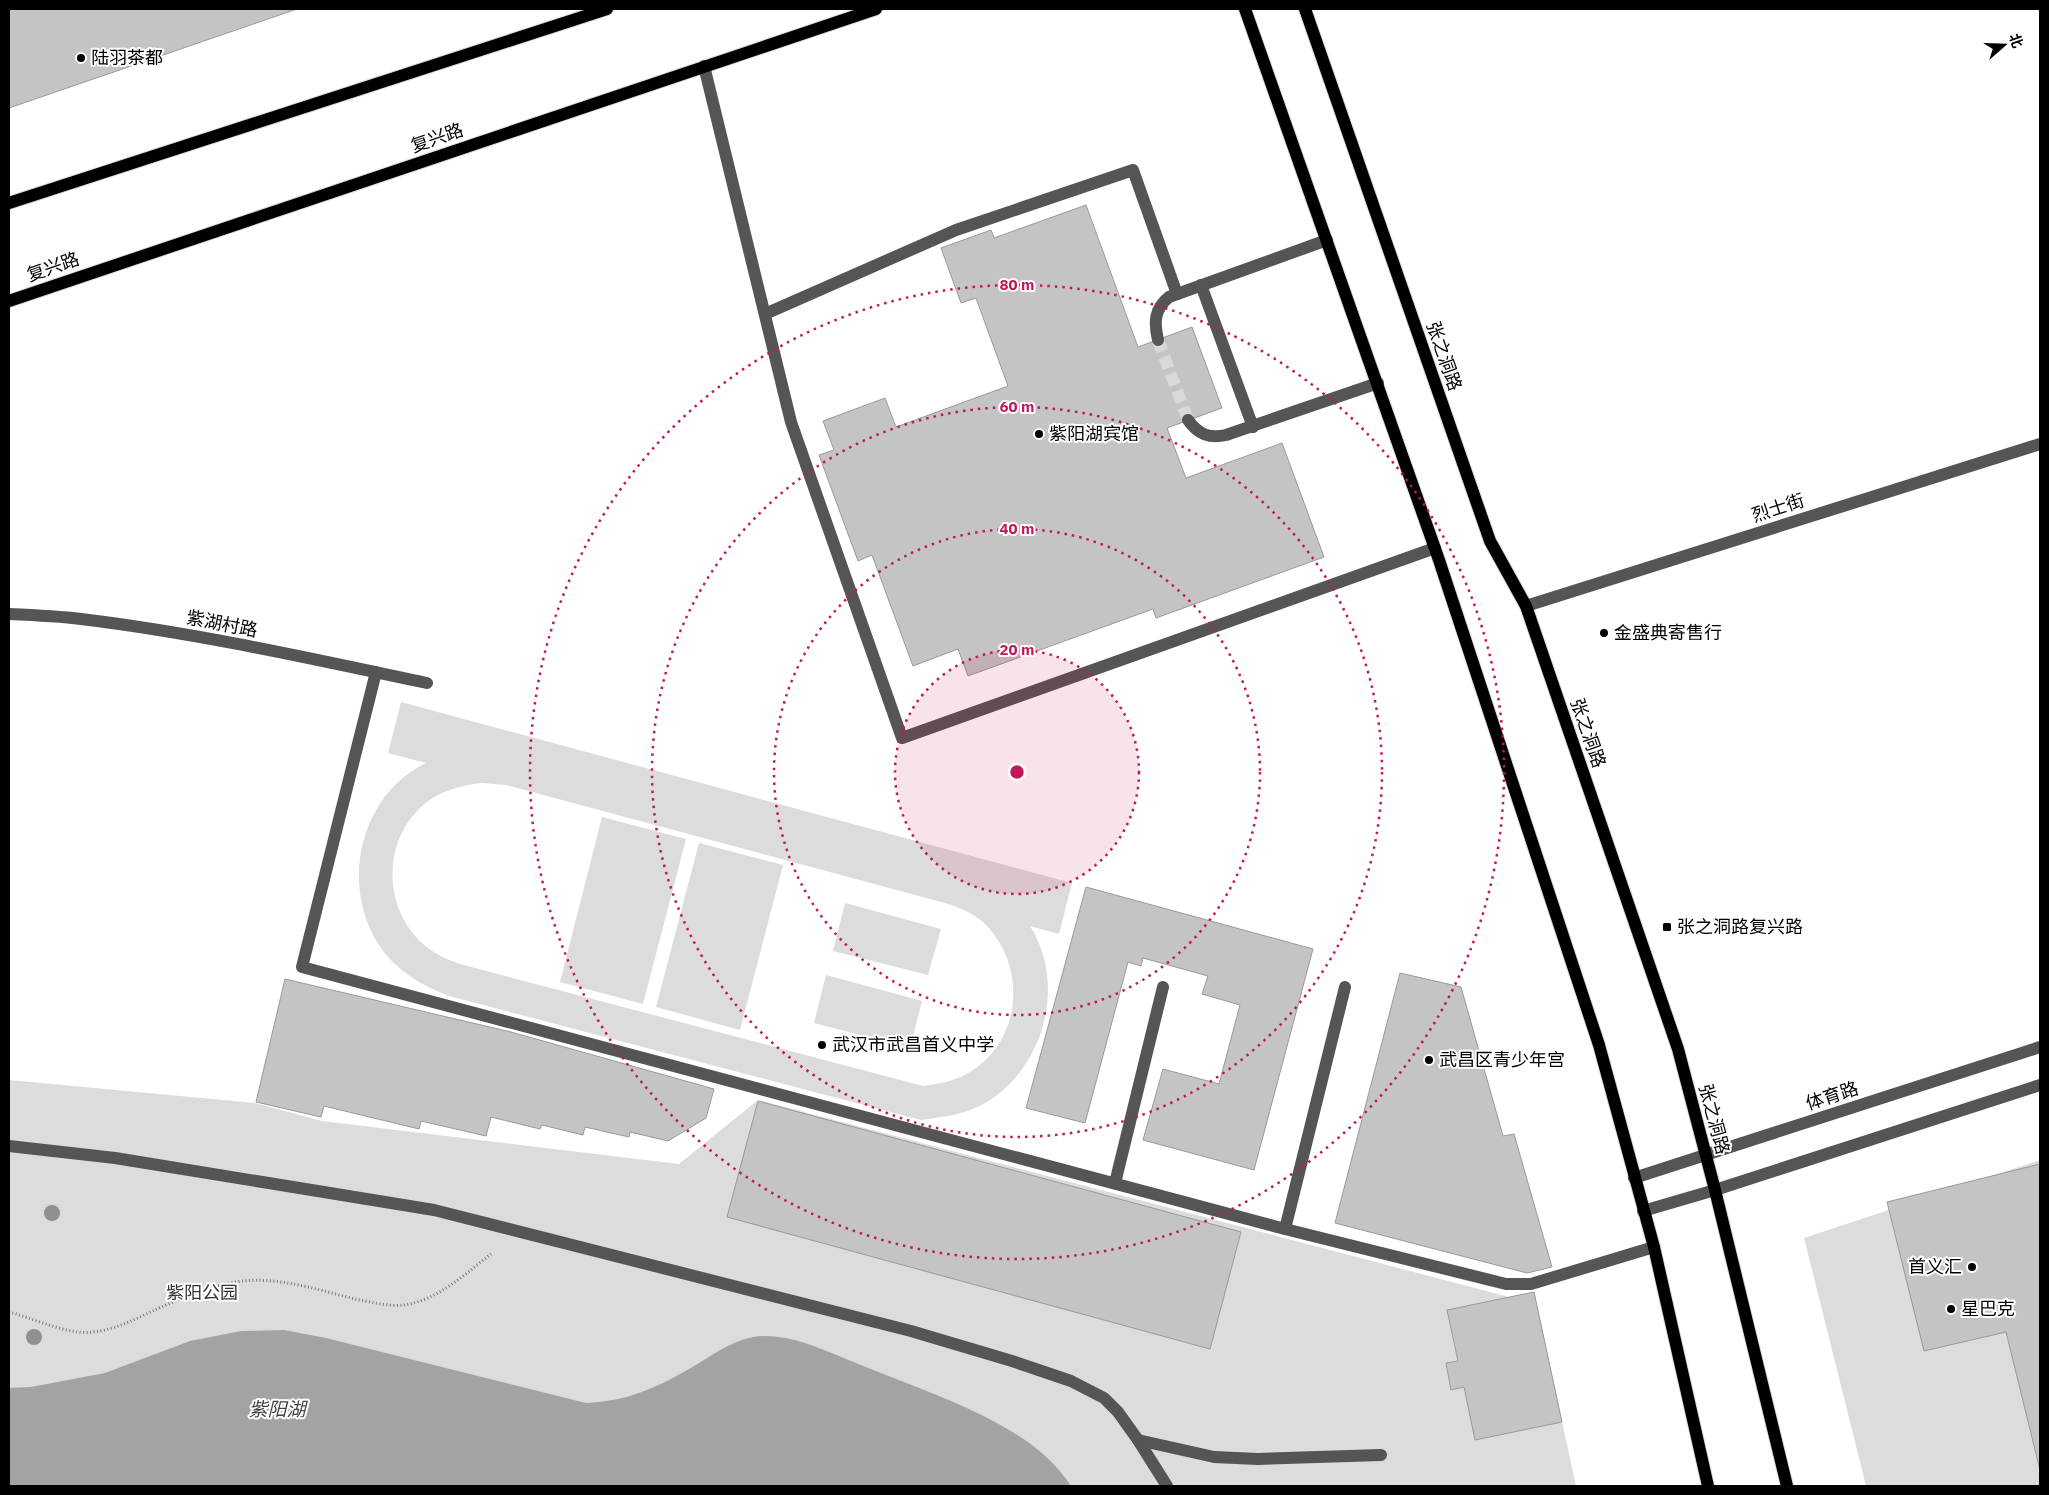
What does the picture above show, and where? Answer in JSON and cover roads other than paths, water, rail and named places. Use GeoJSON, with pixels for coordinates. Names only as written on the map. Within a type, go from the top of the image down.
{"type":"FeatureCollection","features":[{"type":"Feature","properties":{"kind":"main road"},"geometry":{"type":"LineString","coordinates":[[9,203],[607,9]]}},
{"type":"Feature","properties":{"kind":"main road","name":"复兴路"},"geometry":{"type":"LineString","coordinates":[[9,301],[876,9]]}},
{"type":"Feature","properties":{"kind":"main road"},"geometry":{"type":"LineString","coordinates":[[1245,9],[1435,548],[1599,1045],[1654,1247],[1708,1486]]}},
{"type":"Feature","properties":{"kind":"main road","name":"张之洞路"},"geometry":{"type":"LineString","coordinates":[[1305,9],[1490,541],[1526,606],[1678,1049],[1788,1486]]}},
{"type":"Feature","properties":{"kind":"street"},"geometry":{"type":"LineString","coordinates":[[704,66],[791,422],[902,738],[1435,548]]}},
{"type":"Feature","properties":{"kind":"street"},"geometry":{"type":"LineString","coordinates":[[765,314],[956,230],[1133,170],[1177,294]]}},
{"type":"Feature","properties":{"kind":"street"},"geometry":{"type":"LineString","coordinates":[[1158,340],[1154,321],[1163,302],[1177,294],[1327,240]]}},
{"type":"Feature","properties":{"kind":"street"},"geometry":{"type":"LineString","coordinates":[[1202,285],[1252,427]]}},
{"type":"Feature","properties":{"kind":"street"},"geometry":{"type":"LineString","coordinates":[[1188,420],[1194,429],[1202,434],[1211,437],[1226,435],[1378,383]]}},
{"type":"Feature","properties":{"kind":"street","name":"烈士街"},"geometry":{"type":"LineString","coordinates":[[1526,606],[2040,444]]}},
{"type":"Feature","properties":{"kind":"street","name":"紫湖村路"},"geometry":{"type":"LineString","coordinates":[[9,614],[79,618],[150,628],[428,683]]}},
{"type":"Feature","properties":{"kind":"street"},"geometry":{"type":"LineString","coordinates":[[376,672],[302,967],[1285,1229],[1506,1284],[1515,1285],[1554,1277],[1654,1247]]}},
{"type":"Feature","properties":{"kind":"street"},"geometry":{"type":"LineString","coordinates":[[1285,1229],[1345,987]]}},
{"type":"Feature","properties":{"kind":"street"},"geometry":{"type":"LineString","coordinates":[[1115,1183],[1163,988]]}},
{"type":"Feature","properties":{"kind":"street","name":"体育路"},"geometry":{"type":"LineString","coordinates":[[1634,1178],[2040,1047]]}},
{"type":"Feature","properties":{"kind":"street"},"geometry":{"type":"LineString","coordinates":[[1643,1211],[2040,1085]]}},
{"type":"Feature","properties":{"kind":"street"},"geometry":{"type":"LineString","coordinates":[[9,1146],[115,1158],[424,1208],[911,1331],[1052,1373],[1104,1398],[1118,1412],[1167,1486]]}},
{"type":"Feature","properties":{"kind":"street"},"geometry":{"type":"LineString","coordinates":[[1138,1440],[1214,1457],[1258,1459],[1381,1455]]}},
{"type":"Feature","properties":{"kind":"water","name":"紫阳湖"},"geometry":{"type":"Polygon","coordinates":[[[284,1330],[326,1338],[586,1403],[614,1400],[640,1393],[676,1376],[727,1346],[744,1339],[765,1336],[786,1338],[825,1350],[935,1394],[999,1424],[1038,1450],[1053,1463],[1071,1486],[9,1486],[9,1388],[31,1387],[105,1373],[190,1341],[241,1331],[284,1330]]]}},
{"type":"Feature","properties":{"kind":"tunnel"},"geometry":{"type":"LineString","coordinates":[[1158,340],[1188,420]]}},
{"type":"Feature","properties":{"kind":"place","name":"陆羽茶都"},"geometry":{"type":"Point","coordinates":[81,58]}},
{"type":"Feature","properties":{"kind":"place","name":"紫阳湖宾馆"},"geometry":{"type":"Point","coordinates":[1039,434]}},
{"type":"Feature","properties":{"kind":"place","name":"金盛典寄售行"},"geometry":{"type":"Point","coordinates":[1604,633]}},
{"type":"Feature","properties":{"kind":"place","name":"张之洞路复兴路"},"geometry":{"type":"Point","coordinates":[1667,927]}},
{"type":"Feature","properties":{"kind":"place","name":"武汉市武昌首义中学"},"geometry":{"type":"Point","coordinates":[822,1045]}},
{"type":"Feature","properties":{"kind":"place","name":"武昌区青少年宫"},"geometry":{"type":"Point","coordinates":[1429,1060]}},
{"type":"Feature","properties":{"kind":"place","name":"首义汇"},"geometry":{"type":"Point","coordinates":[1972,1267]}},
{"type":"Feature","properties":{"kind":"place","name":"星巴克"},"geometry":{"type":"Point","coordinates":[1951,1309]}},
{"type":"Feature","properties":{"kind":"park label","name":"紫阳公园"},"geometry":{"type":"Point","coordinates":[202,1293]}}]}
